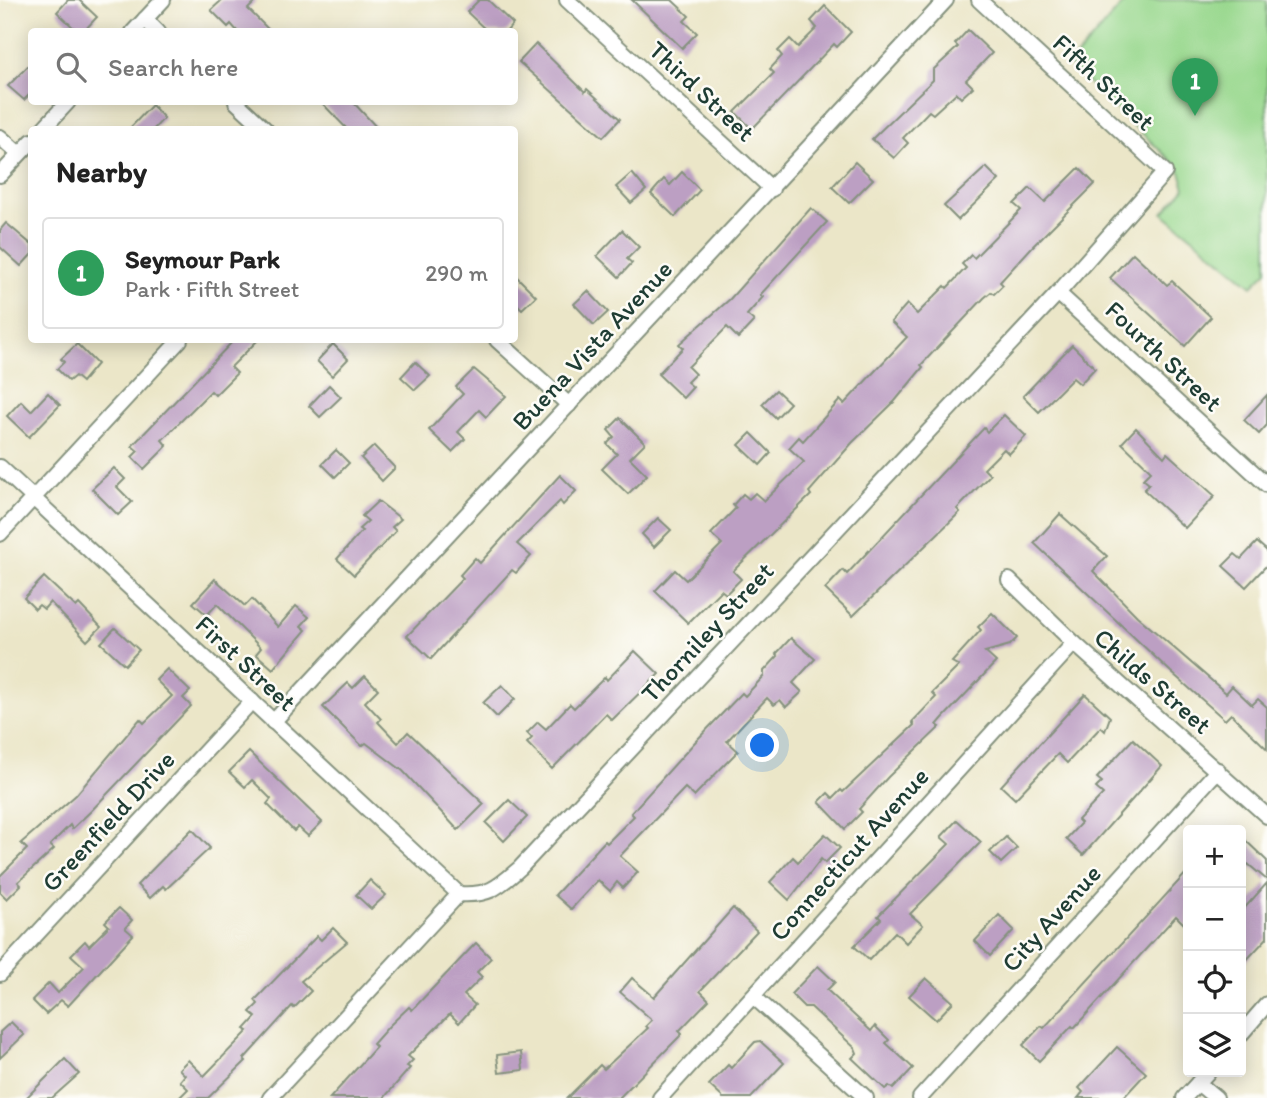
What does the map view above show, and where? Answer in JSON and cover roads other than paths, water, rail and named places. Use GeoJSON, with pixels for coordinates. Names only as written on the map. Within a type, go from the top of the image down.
{"type":"FeatureCollection","features":[{"type":"Feature","properties":{"kind":"street"},"geometry":{"type":"LineString","coordinates":[[137,28],[163,0]]}},
{"type":"Feature","properties":{"kind":"street","name":"Third Street"},"geometry":{"type":"LineString","coordinates":[[567,0],[772,189]]}},
{"type":"Feature","properties":{"kind":"street","name":"Buena Vista Avenue"},"geometry":{"type":"LineString","coordinates":[[274,722],[946,0]]}},
{"type":"Feature","properties":{"kind":"street","name":"Fifth Street"},"geometry":{"type":"LineString","coordinates":[[979,0],[1165,172]]}},
{"type":"Feature","properties":{"kind":"street"},"geometry":{"type":"LineString","coordinates":[[145,19],[154,28]]}},
{"type":"Feature","properties":{"kind":"street"},"geometry":{"type":"LineString","coordinates":[[46,126],[65,105]]}},
{"type":"Feature","properties":{"kind":"street"},"geometry":{"type":"LineString","coordinates":[[239,105],[263,126]]}},
{"type":"Feature","properties":{"kind":"street"},"geometry":{"type":"LineString","coordinates":[[0,136],[19,154]]}},
{"type":"Feature","properties":{"kind":"street"},"geometry":{"type":"LineString","coordinates":[[0,175],[28,145]]}},
{"type":"Feature","properties":{"kind":"street","name":"Thorniley Street"},"geometry":{"type":"LineString","coordinates":[[459,894],[480,895],[495,889],[520,867],[1058,293],[1165,172]]}},
{"type":"Feature","properties":{"kind":"street","name":"Fourth Street"},"geometry":{"type":"LineString","coordinates":[[1058,293],[1267,484]]}},
{"type":"Feature","properties":{"kind":"street"},"geometry":{"type":"LineString","coordinates":[[0,534],[177,343]]}},
{"type":"Feature","properties":{"kind":"street"},"geometry":{"type":"LineString","coordinates":[[500,343],[569,405]]}},
{"type":"Feature","properties":{"kind":"street","name":"First Street"},"geometry":{"type":"LineString","coordinates":[[0,467],[459,894]]}},
{"type":"Feature","properties":{"kind":"street","name":"Childs Street"},"geometry":{"type":"LineString","coordinates":[[1009,580],[1074,643],[1267,816]]}},
{"type":"Feature","properties":{"kind":"street","name":"Connecticut Avenue"},"geometry":{"type":"LineString","coordinates":[[660,1098],[1074,643]]}},
{"type":"Feature","properties":{"kind":"street","name":"Greenfield Drive"},"geometry":{"type":"LineString","coordinates":[[0,974],[252,701]]}},
{"type":"Feature","properties":{"kind":"street","name":"City Avenue"},"geometry":{"type":"LineString","coordinates":[[920,1098],[1218,771]]}},
{"type":"Feature","properties":{"kind":"street"},"geometry":{"type":"LineString","coordinates":[[270,1098],[459,894]]}},
{"type":"Feature","properties":{"kind":"street"},"geometry":{"type":"LineString","coordinates":[[753,996],[866,1098]]}},
{"type":"Feature","properties":{"kind":"street"},"geometry":{"type":"LineString","coordinates":[[1246,1028],[1267,1004]]}},
{"type":"Feature","properties":{"kind":"street"},"geometry":{"type":"LineString","coordinates":[[1184,1098],[1203,1077],[1216,1098]]}},
{"type":"Feature","properties":{"kind":"place","name":"Seymour Park"},"geometry":{"type":"Point","coordinates":[1195,116]}}]}
